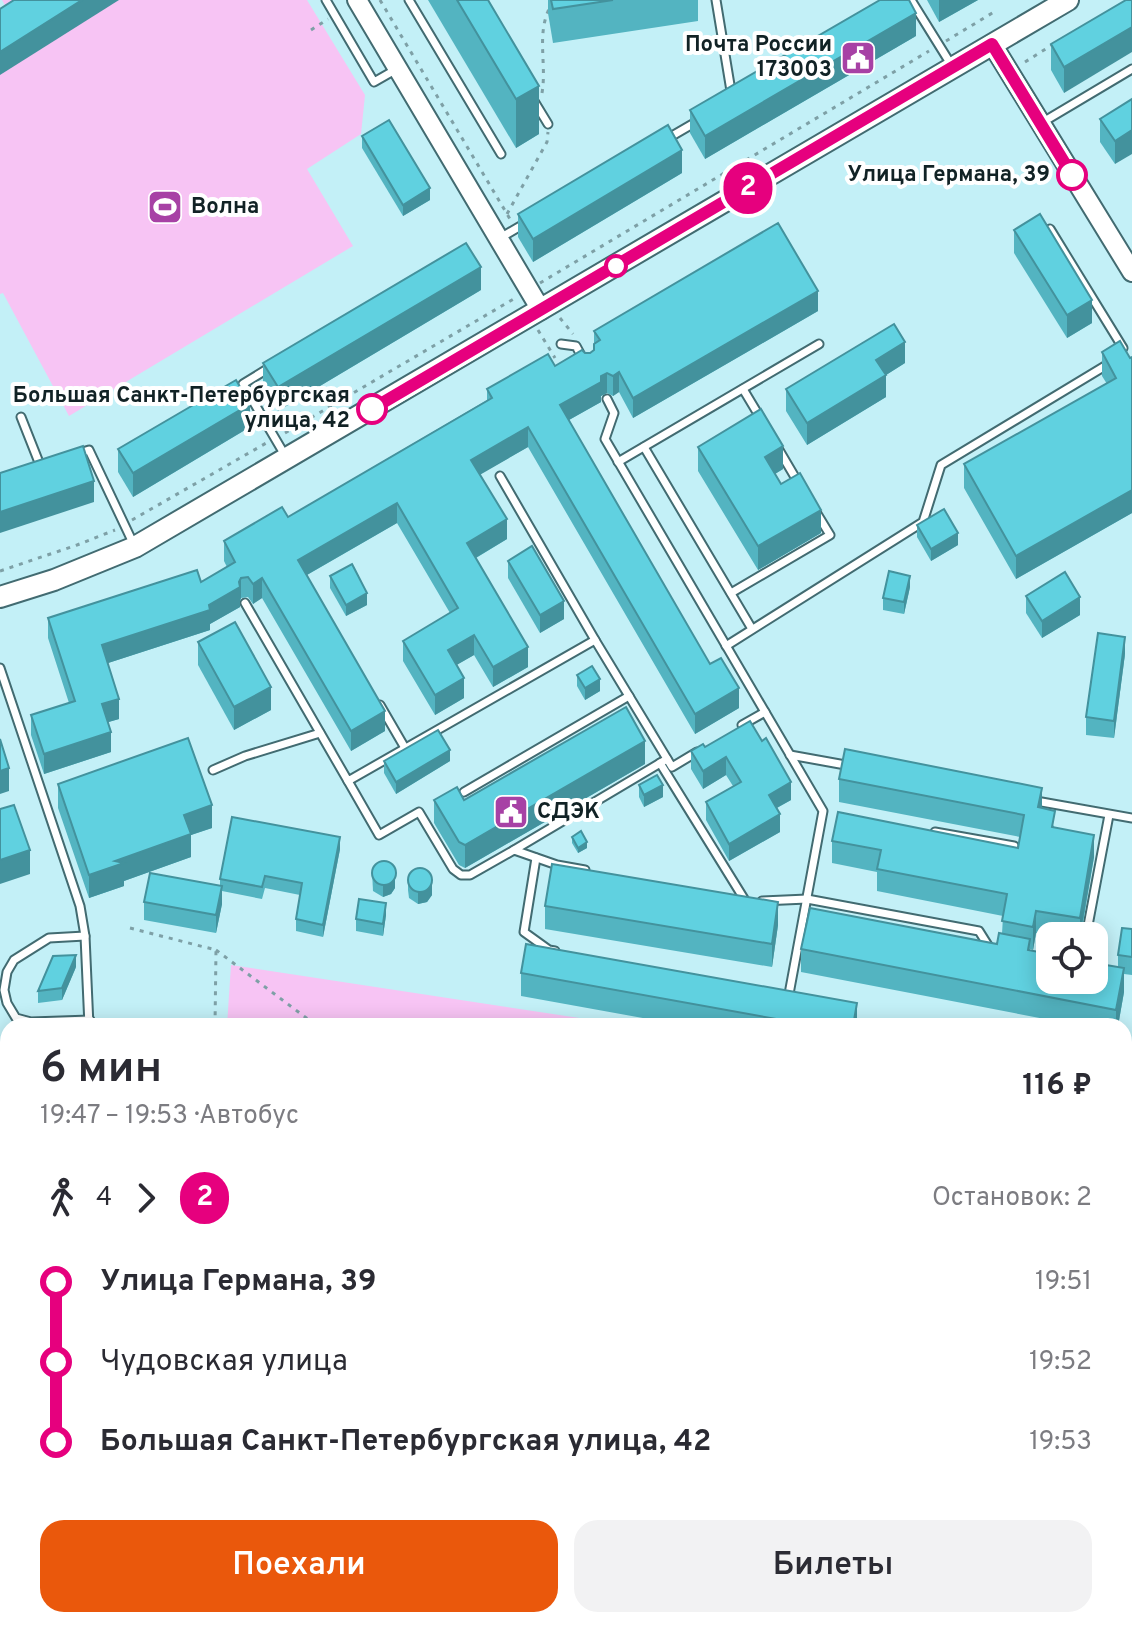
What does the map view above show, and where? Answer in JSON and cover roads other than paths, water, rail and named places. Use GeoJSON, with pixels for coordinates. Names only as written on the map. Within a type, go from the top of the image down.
{"type":"FeatureCollection","features":[{"type":"Feature","properties":{"kind":"main road"},"geometry":{"type":"LineString","coordinates":[[0,597],[54,580],[135,547],[1068,0]]}},
{"type":"Feature","properties":{"kind":"main road"},"geometry":{"type":"LineString","coordinates":[[358,1],[541,310]]}},
{"type":"Feature","properties":{"kind":"main road"},"geometry":{"type":"LineString","coordinates":[[992,44],[1132,272]]}},
{"type":"Feature","properties":{"kind":"lane"},"geometry":{"type":"LineString","coordinates":[[326,0],[374,82],[397,69]]}},
{"type":"Feature","properties":{"kind":"lane"},"geometry":{"type":"LineString","coordinates":[[409,0],[501,154]]}},
{"type":"Feature","properties":{"kind":"lane"},"geometry":{"type":"LineString","coordinates":[[716,0],[732,100],[743,93]]}},
{"type":"Feature","properties":{"kind":"lane"},"geometry":{"type":"LineString","coordinates":[[911,0],[953,68]]}},
{"type":"Feature","properties":{"kind":"lane"},"geometry":{"type":"LineString","coordinates":[[1041,123],[1132,69]]}},
{"type":"Feature","properties":{"kind":"lane"},"geometry":{"type":"LineString","coordinates":[[531,95],[548,124]]}},
{"type":"Feature","properties":{"kind":"lane"},"geometry":{"type":"LineString","coordinates":[[651,148],[705,116]]}},
{"type":"Feature","properties":{"kind":"lane"},"geometry":{"type":"LineString","coordinates":[[498,239],[529,220]]}},
{"type":"Feature","properties":{"kind":"lane"},"geometry":{"type":"LineString","coordinates":[[1050,229],[1126,353],[1132,350]]}},
{"type":"Feature","properties":{"kind":"lane"},"geometry":{"type":"LineString","coordinates":[[561,344],[576,346],[588,367]]}},
{"type":"Feature","properties":{"kind":"lane"},"geometry":{"type":"LineString","coordinates":[[618,462],[819,344]]}},
{"type":"Feature","properties":{"kind":"lane"},"geometry":{"type":"LineString","coordinates":[[230,391],[282,360]]}},
{"type":"Feature","properties":{"kind":"lane"},"geometry":{"type":"LineString","coordinates":[[726,646],[923,522],[941,465],[1113,361]]}},
{"type":"Feature","properties":{"kind":"lane"},"geometry":{"type":"LineString","coordinates":[[243,384],[287,458]]}},
{"type":"Feature","properties":{"kind":"lane"},"geometry":{"type":"LineString","coordinates":[[743,389],[767,429]]}},
{"type":"Feature","properties":{"kind":"lane"},"geometry":{"type":"LineString","coordinates":[[607,399],[614,413],[605,439],[823,811],[789,994]]}},
{"type":"Feature","properties":{"kind":"lane"},"geometry":{"type":"LineString","coordinates":[[21,417],[40,465],[52,461]]}},
{"type":"Feature","properties":{"kind":"lane"},"geometry":{"type":"LineString","coordinates":[[775,442],[806,495]]}},
{"type":"Feature","properties":{"kind":"lane"},"geometry":{"type":"LineString","coordinates":[[644,447],[752,629]]}},
{"type":"Feature","properties":{"kind":"lane"},"geometry":{"type":"LineString","coordinates":[[64,457],[89,450],[135,547]]}},
{"type":"Feature","properties":{"kind":"lane"},"geometry":{"type":"LineString","coordinates":[[500,476],[746,902]]}},
{"type":"Feature","properties":{"kind":"lane"},"geometry":{"type":"LineString","coordinates":[[731,593],[830,535],[814,509]]}},
{"type":"Feature","properties":{"kind":"lane"},"geometry":{"type":"LineString","coordinates":[[245,603],[379,835],[419,812],[453,869],[461,875],[470,875],[663,761]]}},
{"type":"Feature","properties":{"kind":"lane"},"geometry":{"type":"LineString","coordinates":[[348,781],[595,640]]}},
{"type":"Feature","properties":{"kind":"lane"},"geometry":{"type":"LineString","coordinates":[[0,668],[80,906],[90,1018]]}},
{"type":"Feature","properties":{"kind":"lane"},"geometry":{"type":"LineString","coordinates":[[375,696],[405,748]]}},
{"type":"Feature","properties":{"kind":"lane"},"geometry":{"type":"LineString","coordinates":[[464,792],[629,696]]}},
{"type":"Feature","properties":{"kind":"lane"},"geometry":{"type":"LineString","coordinates":[[738,728],[765,712]]}},
{"type":"Feature","properties":{"kind":"lane"},"geometry":{"type":"LineString","coordinates":[[213,770],[245,756],[320,733]]}},
{"type":"Feature","properties":{"kind":"lane"},"geometry":{"type":"LineString","coordinates":[[663,761],[672,767],[698,751]]}},
{"type":"Feature","properties":{"kind":"lane"},"geometry":{"type":"LineString","coordinates":[[790,755],[865,769]]}},
{"type":"Feature","properties":{"kind":"lane"},"geometry":{"type":"LineString","coordinates":[[1033,801],[1132,818]]}},
{"type":"Feature","properties":{"kind":"lane"},"geometry":{"type":"LineString","coordinates":[[823,811],[838,813]]}},
{"type":"Feature","properties":{"kind":"lane"},"geometry":{"type":"LineString","coordinates":[[1089,922],[1109,815]]}},
{"type":"Feature","properties":{"kind":"lane"},"geometry":{"type":"LineString","coordinates":[[926,830],[1014,846]]}},
{"type":"Feature","properties":{"kind":"lane"},"geometry":{"type":"LineString","coordinates":[[514,850],[557,865],[601,873]]}},
{"type":"Feature","properties":{"kind":"lane"},"geometry":{"type":"LineString","coordinates":[[536,858],[524,932],[549,950],[564,952]]}},
{"type":"Feature","properties":{"kind":"lane"},"geometry":{"type":"LineString","coordinates":[[731,899],[746,902],[807,899],[979,931],[990,948],[1005,951]]}},
{"type":"Feature","properties":{"kind":"lane"},"geometry":{"type":"LineString","coordinates":[[0,968],[49,938],[85,936]]}},
{"type":"Feature","properties":{"kind":"lane"},"geometry":{"type":"LineString","coordinates":[[14,960],[7,972],[4,990],[16,1018]]}},
{"type":"Feature","properties":{"kind":"lane"},"geometry":{"type":"LineString","coordinates":[[774,992],[803,997]]}},
{"type":"Feature","properties":{"kind":"place","name":"Почта России 173003"},"geometry":{"type":"Point","coordinates":[858,58]}},
{"type":"Feature","properties":{"kind":"place","name":"Улица Германа, 39"},"geometry":{"type":"Point","coordinates":[1072,175]}},
{"type":"Feature","properties":{"kind":"place","name":"Волна"},"geometry":{"type":"Point","coordinates":[165,207]}},
{"type":"Feature","properties":{"kind":"place","name":"Большая Санкт-Петербургская улица, 42"},"geometry":{"type":"Point","coordinates":[372,409]}},
{"type":"Feature","properties":{"kind":"place","name":"СДЭК"},"geometry":{"type":"Point","coordinates":[511,812]}}]}
